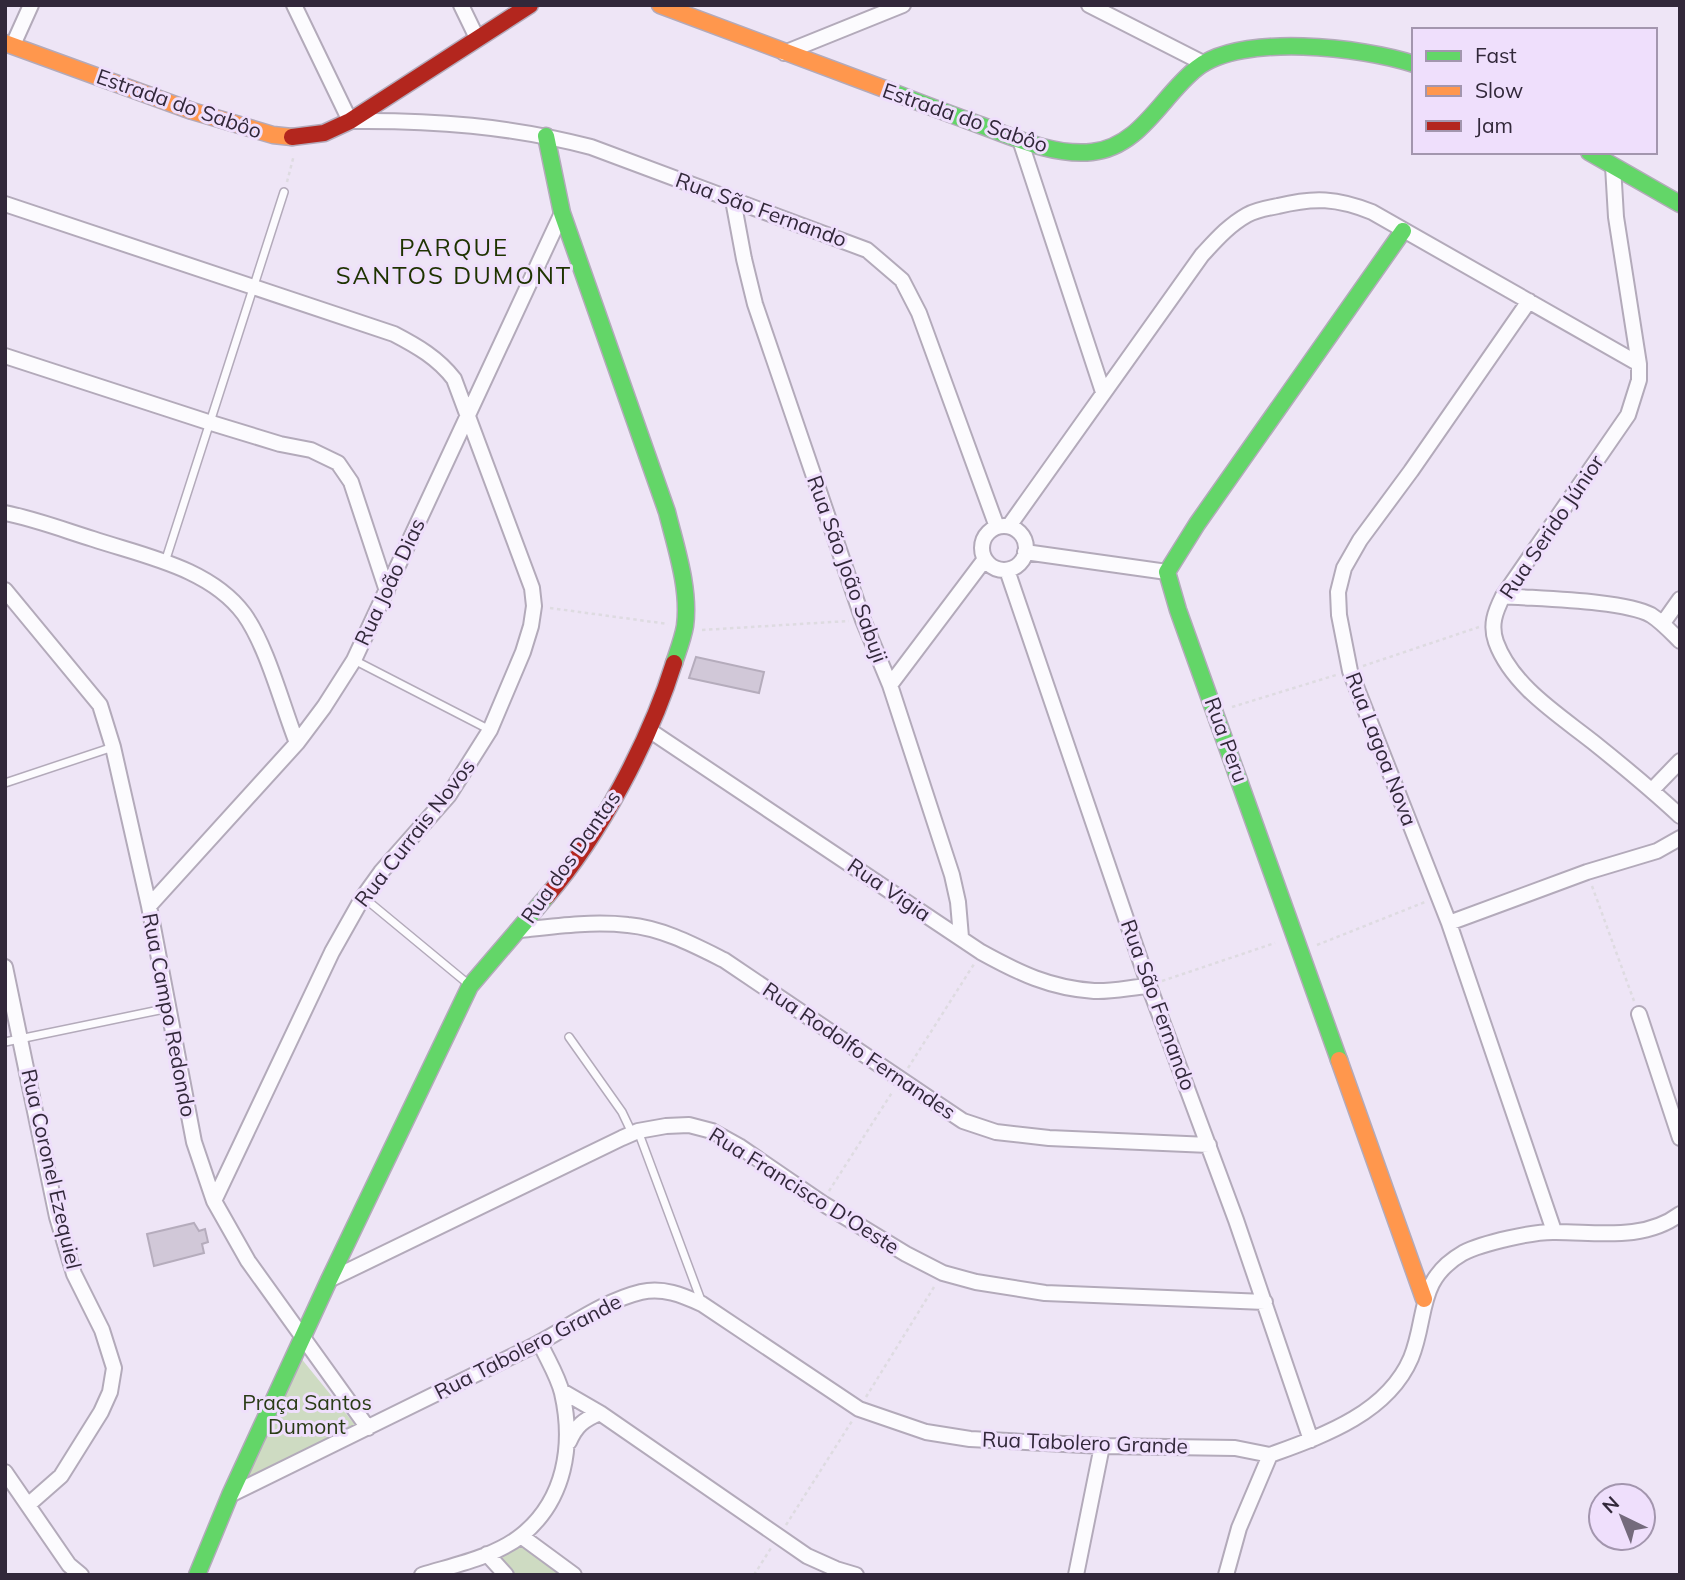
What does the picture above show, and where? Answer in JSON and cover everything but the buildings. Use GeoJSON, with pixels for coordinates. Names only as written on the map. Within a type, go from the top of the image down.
{"type":"FeatureCollection","features":[{"type":"Feature","properties":{"kind":"street"},"geometry":{"type":"LineString","coordinates":[[9,44],[31,5]]}},
{"type":"Feature","properties":{"kind":"street"},"geometry":{"type":"LineString","coordinates":[[294,5],[350,121]]}},
{"type":"Feature","properties":{"kind":"street"},"geometry":{"type":"LineString","coordinates":[[461,5],[477,38]]}},
{"type":"Feature","properties":{"kind":"street","name":"Estrada do Sabôo"},"geometry":{"type":"LineString","coordinates":[[9,44],[192,111],[273,135],[298,138],[324,133],[350,121],[530,5]]}},
{"type":"Feature","properties":{"kind":"street","name":"Estrada do Sabôo"},"geometry":{"type":"LineString","coordinates":[[660,5],[1020,140],[1073,153],[1094,153],[1110,149],[1126,140],[1203,64],[1232,52],[1258,48],[1352,50],[1395,57],[1412,63]]}},
{"type":"Feature","properties":{"kind":"street"},"geometry":{"type":"LineString","coordinates":[[783,53],[903,5]]}},
{"type":"Feature","properties":{"kind":"street"},"geometry":{"type":"LineString","coordinates":[[1089,5],[1203,64]]}},
{"type":"Feature","properties":{"kind":"street","name":"Rua São Fernando"},"geometry":{"type":"LineString","coordinates":[[350,121],[458,123],[546,136],[592,147],[867,250],[902,280],[919,313],[1003,527]]}},
{"type":"Feature","properties":{"kind":"street","name":"Rua dos Dantas"},"geometry":{"type":"LineString","coordinates":[[197,1575],[230,1496],[329,1280],[470,986],[559,883],[598,827],[649,730],[674,667],[685,626],[684,591],[667,512],[562,213],[546,136]]}},
{"type":"Feature","properties":{"kind":"street"},"geometry":{"type":"LineString","coordinates":[[1020,140],[1103,392]]}},
{"type":"Feature","properties":{"kind":"street"},"geometry":{"type":"LineString","coordinates":[[1592,154],[1680,204]]}},
{"type":"Feature","properties":{"kind":"street","name":"Rua Serido Júnior"},"geometry":{"type":"LineString","coordinates":[[1613,166],[1616,217],[1639,364],[1639,380],[1628,415],[1503,596],[1493,623],[1503,657],[1543,702],[1680,816]]}},
{"type":"Feature","properties":{"kind":"street","name":"Rua São João Sabuji"},"geometry":{"type":"LineString","coordinates":[[733,200],[755,304],[863,620],[890,685],[952,875],[961,937]]}},
{"type":"Feature","properties":{"kind":"street"},"geometry":{"type":"LineString","coordinates":[[1003,527],[1202,255],[1227,229],[1248,215],[1305,200],[1349,203],[1372,212],[1639,364]]}},
{"type":"Feature","properties":{"kind":"street","name":"Rua Currais Novos"},"geometry":{"type":"LineString","coordinates":[[5,204],[394,334],[419,347],[443,365],[454,379],[469,414],[526,569],[534,606],[523,652],[490,730],[449,795],[381,872],[363,897],[332,952],[214,1201]]}},
{"type":"Feature","properties":{"kind":"street","name":"Rua João Dias"},"geometry":{"type":"LineString","coordinates":[[149,906],[297,743],[354,660],[562,213]]}},
{"type":"Feature","properties":{"kind":"street"},"geometry":{"type":"LineString","coordinates":[[1026,552],[1167,572],[1197,524],[1403,231]]}},
{"type":"Feature","properties":{"kind":"street","name":"Rua Lagoa Nova"},"geometry":{"type":"LineString","coordinates":[[1529,301],[1412,471],[1360,540],[1344,568],[1338,592],[1342,634],[1350,671],[1449,923],[1554,1231]]}},
{"type":"Feature","properties":{"kind":"street"},"geometry":{"type":"LineString","coordinates":[[5,356],[208,422],[280,444],[311,450],[338,463],[351,482],[387,591]]}},
{"type":"Feature","properties":{"kind":"street"},"geometry":{"type":"LineString","coordinates":[[5,513],[165,562],[206,580],[228,596],[244,614],[256,636],[297,743]]}},
{"type":"Feature","properties":{"kind":"street"},"geometry":{"type":"LineString","coordinates":[[1003,527],[1021,534],[1026,552],[1020,562],[1007,569],[994,568],[985,559],[983,540],[991,530],[1003,527]]}},
{"type":"Feature","properties":{"kind":"street"},"geometry":{"type":"LineString","coordinates":[[890,685],[985,559]]}},
{"type":"Feature","properties":{"kind":"street","name":"Rua São Fernando"},"geometry":{"type":"LineString","coordinates":[[1007,569],[1149,986],[1209,1145],[1311,1440]]}},
{"type":"Feature","properties":{"kind":"street","name":"Rua Peru"},"geometry":{"type":"LineString","coordinates":[[1167,572],[1174,600],[1424,1299]]}},
{"type":"Feature","properties":{"kind":"street","name":"Rua Campo Redondo"},"geometry":{"type":"LineString","coordinates":[[5,590],[100,705],[113,747],[149,906],[194,1142],[214,1201],[248,1261],[368,1428]]}},
{"type":"Feature","properties":{"kind":"street"},"geometry":{"type":"LineString","coordinates":[[1503,596],[1627,608],[1649,614],[1663,623],[1680,641]]}},
{"type":"Feature","properties":{"kind":"street"},"geometry":{"type":"LineString","coordinates":[[1663,623],[1680,599]]}},
{"type":"Feature","properties":{"kind":"street","name":"Rua Vigia"},"geometry":{"type":"LineString","coordinates":[[649,730],[981,952],[1038,981],[1067,987],[1097,991],[1149,986]]}},
{"type":"Feature","properties":{"kind":"street"},"geometry":{"type":"LineString","coordinates":[[1652,790],[1680,761]]}},
{"type":"Feature","properties":{"kind":"street"},"geometry":{"type":"LineString","coordinates":[[1449,923],[1587,872],[1640,857],[1664,848],[1680,838]]}},
{"type":"Feature","properties":{"kind":"street","name":"Rua Rodolfo Fernandes"},"geometry":{"type":"LineString","coordinates":[[520,930],[597,924],[630,925],[690,943],[724,960],[964,1121],[996,1132],[1049,1138],[1209,1145]]}},
{"type":"Feature","properties":{"kind":"street","name":"Rua Coronel Ezequiel"},"geometry":{"type":"LineString","coordinates":[[5,967],[57,1217],[74,1274],[102,1330],[114,1368],[110,1392],[81,1444],[61,1476],[28,1506]]}},
{"type":"Feature","properties":{"kind":"street"},"geometry":{"type":"LineString","coordinates":[[1639,1014],[1680,1138]]}},
{"type":"Feature","properties":{"kind":"street","name":"Rua Francisco D'Oeste"},"geometry":{"type":"LineString","coordinates":[[329,1280],[635,1133],[666,1126],[690,1125],[712,1131],[822,1203],[943,1273],[976,1282],[1045,1293],[1265,1302]]}},
{"type":"Feature","properties":{"kind":"street"},"geometry":{"type":"LineString","coordinates":[[1226,1575],[1244,1515],[1270,1455],[1311,1440],[1356,1418],[1379,1400],[1397,1380],[1411,1358],[1424,1299],[1434,1278],[1447,1263],[1466,1251],[1490,1243],[1554,1231],[1615,1234],[1643,1231],[1671,1221],[1680,1214]]}},
{"type":"Feature","properties":{"kind":"street","name":"Rua Tabolero Grande"},"geometry":{"type":"LineString","coordinates":[[230,1496],[540,1343],[606,1306],[642,1292],[659,1290],[678,1293],[702,1304],[859,1409],[926,1432],[970,1439],[1102,1446],[1235,1448],[1270,1455]]}},
{"type":"Feature","properties":{"kind":"street"},"geometry":{"type":"LineString","coordinates":[[422,1575],[487,1553],[521,1536],[545,1510],[564,1474],[568,1443],[562,1391],[540,1343]]}},
{"type":"Feature","properties":{"kind":"street"},"geometry":{"type":"LineString","coordinates":[[562,1391],[600,1413],[778,1538],[807,1556],[856,1575]]}},
{"type":"Feature","properties":{"kind":"street"},"geometry":{"type":"LineString","coordinates":[[568,1443],[575,1427],[600,1413]]}},
{"type":"Feature","properties":{"kind":"street"},"geometry":{"type":"LineString","coordinates":[[1076,1575],[1102,1446]]}},
{"type":"Feature","properties":{"kind":"street"},"geometry":{"type":"LineString","coordinates":[[5,1472],[69,1565],[81,1575]]}},
{"type":"Feature","properties":{"kind":"street"},"geometry":{"type":"LineString","coordinates":[[521,1536],[574,1575]]}},
{"type":"Feature","properties":{"kind":"street"},"geometry":{"type":"LineString","coordinates":[[487,1553],[506,1575]]}},
{"type":"Feature","properties":{"kind":"lane"},"geometry":{"type":"LineString","coordinates":[[165,562],[284,192]]}},
{"type":"Feature","properties":{"kind":"lane"},"geometry":{"type":"LineString","coordinates":[[354,660],[490,730]]}},
{"type":"Feature","properties":{"kind":"lane"},"geometry":{"type":"LineString","coordinates":[[5,783],[113,747]]}},
{"type":"Feature","properties":{"kind":"lane"},"geometry":{"type":"LineString","coordinates":[[363,897],[470,986]]}},
{"type":"Feature","properties":{"kind":"lane"},"geometry":{"type":"LineString","coordinates":[[5,1042],[169,1007]]}},
{"type":"Feature","properties":{"kind":"lane"},"geometry":{"type":"LineString","coordinates":[[569,1037],[635,1133],[702,1304]]}},
{"type":"Feature","properties":{"kind":"path"},"geometry":{"type":"LineString","coordinates":[[284,192],[298,138]]}},
{"type":"Feature","properties":{"kind":"path"},"geometry":{"type":"LineString","coordinates":[[534,606],[701,630],[863,620]]}},
{"type":"Feature","properties":{"kind":"path"},"geometry":{"type":"LineString","coordinates":[[1587,872],[1639,1014]]}},
{"type":"Feature","properties":{"kind":"path"},"geometry":{"type":"LineString","coordinates":[[1301,952],[1438,897]]}},
{"type":"Feature","properties":{"kind":"path"},"geometry":{"type":"LineString","coordinates":[[1149,986],[1296,936]]}},
{"type":"Feature","properties":{"kind":"path"},"geometry":{"type":"LineString","coordinates":[[822,1203],[981,952]]}},
{"type":"Feature","properties":{"kind":"path"},"geometry":{"type":"LineString","coordinates":[[754,1575],[943,1273]]}},
{"type":"Feature","properties":{"kind":"green space","name":"Praça Santos Dumont"},"geometry":{"type":"Polygon","coordinates":[[[300,1357],[356,1426],[240,1484],[300,1357]]]}},
{"type":"Feature","properties":{"kind":"green space"},"geometry":{"type":"Polygon","coordinates":[[[520,1544],[561,1575],[515,1575],[496,1557],[520,1544]]]}},
{"type":"Feature","properties":{"kind":"traffic: fast"},"geometry":{"type":"LineString","coordinates":[[890,91],[1035,145],[1078,153],[1109,148],[1124,141],[1138,130],[1197,68],[1217,57],[1243,50],[1303,46],[1365,53],[1412,63]]}},
{"type":"Feature","properties":{"kind":"traffic: fast"},"geometry":{"type":"LineString","coordinates":[[546,136],[562,213],[667,512],[678,554],[686,612],[684,631],[674,663]]}},
{"type":"Feature","properties":{"kind":"traffic: fast"},"geometry":{"type":"LineString","coordinates":[[1592,154],[1680,204]]}},
{"type":"Feature","properties":{"kind":"traffic: fast"},"geometry":{"type":"LineString","coordinates":[[1339,1060],[1178,610],[1167,572],[1197,524],[1403,231]]}},
{"type":"Feature","properties":{"kind":"traffic: fast"},"geometry":{"type":"LineString","coordinates":[[197,1575],[230,1495],[329,1280],[470,986],[547,896]]}},
{"type":"Feature","properties":{"kind":"traffic: slow"},"geometry":{"type":"LineString","coordinates":[[660,5],[890,91]]}},
{"type":"Feature","properties":{"kind":"traffic: slow"},"geometry":{"type":"LineString","coordinates":[[5,43],[192,111],[273,135],[292,137]]}},
{"type":"Feature","properties":{"kind":"traffic: slow"},"geometry":{"type":"LineString","coordinates":[[1339,1060],[1424,1299]]}},
{"type":"Feature","properties":{"kind":"traffic: jam"},"geometry":{"type":"LineString","coordinates":[[292,137],[324,133],[350,121],[530,5]]}},
{"type":"Feature","properties":{"kind":"traffic: jam"},"geometry":{"type":"LineString","coordinates":[[547,896],[586,845],[621,786],[664,693],[674,663]]}},
{"type":"Feature","properties":{"kind":"district","name":"PARQUE SANTOS DUMONT"},"geometry":{"type":"Point","coordinates":[454,262]}}]}
